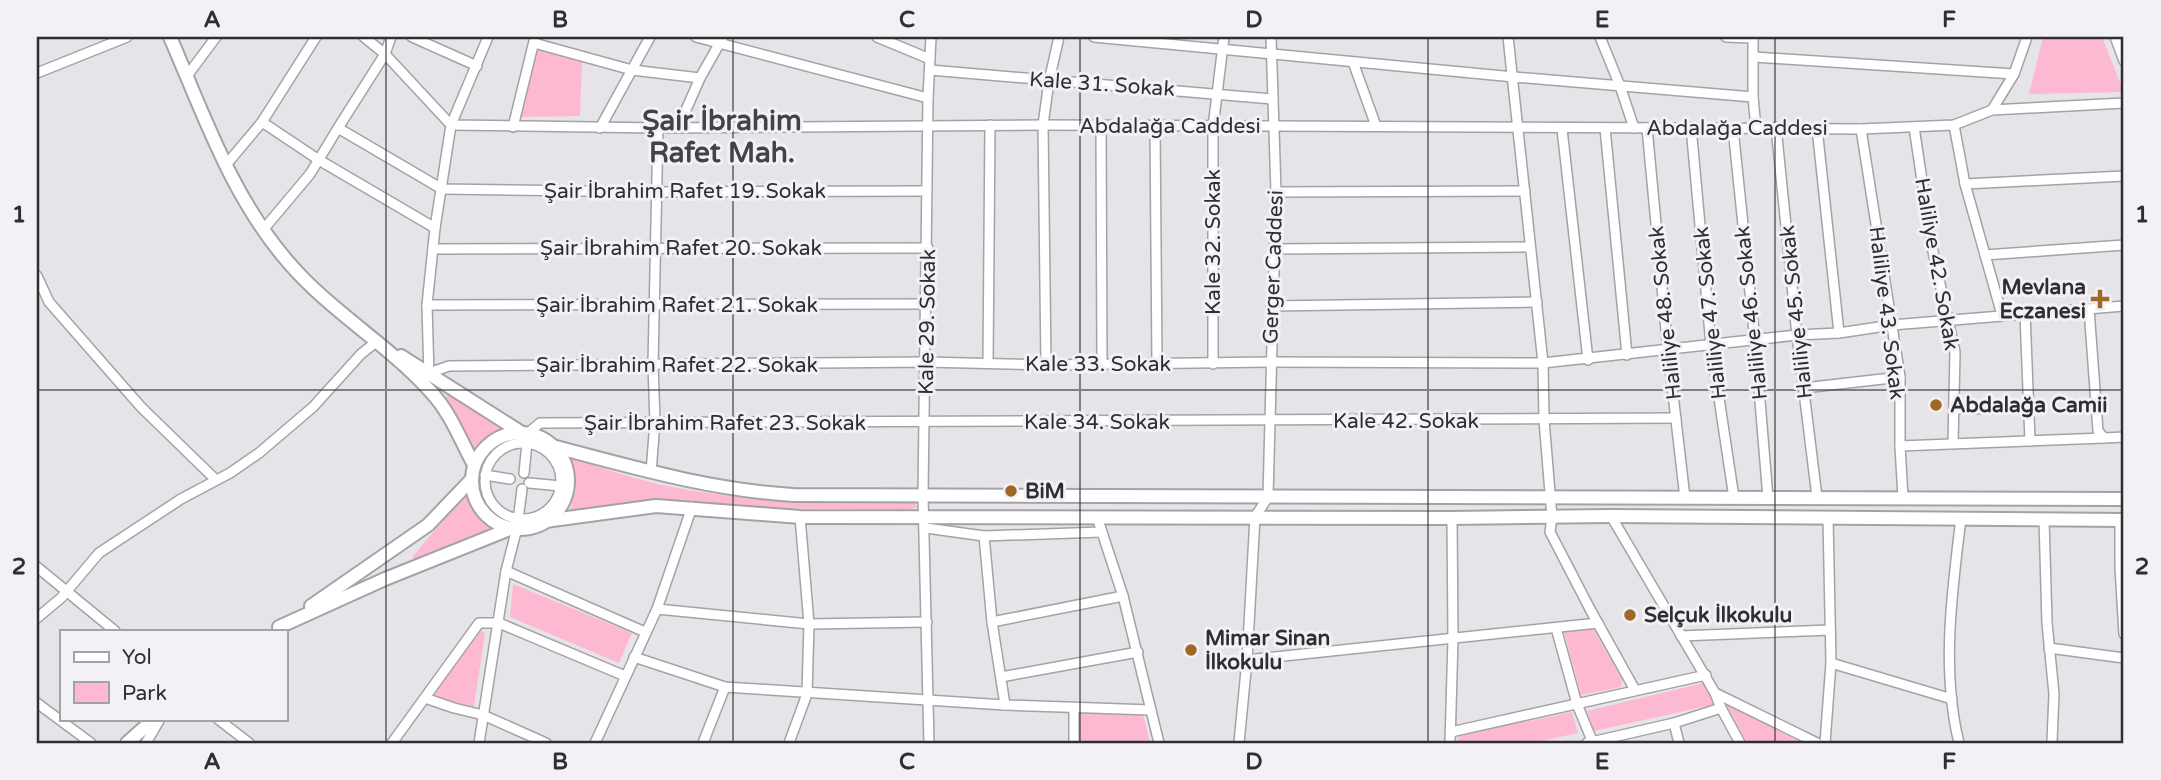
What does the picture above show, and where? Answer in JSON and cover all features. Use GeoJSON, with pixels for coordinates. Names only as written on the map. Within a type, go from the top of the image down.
{"type":"FeatureCollection","features":[{"type":"Feature","properties":{"kind":"main road"},"geometry":{"type":"LineString","coordinates":[[170,37],[225,166],[263,230],[311,287],[432,393],[474,466]]}},
{"type":"Feature","properties":{"kind":"main road"},"geometry":{"type":"LineString","coordinates":[[376,342],[526,436]]}},
{"type":"Feature","properties":{"kind":"main road"},"geometry":{"type":"LineString","coordinates":[[552,446],[565,467],[568,479],[562,503],[545,521],[536,526],[499,524],[488,516],[473,493],[474,466],[488,445],[509,434],[541,438],[552,446],[689,482],[753,492],[923,496],[1045,494],[2124,499]]}},
{"type":"Feature","properties":{"kind":"main road"},"geometry":{"type":"LineString","coordinates":[[276,629],[428,525],[472,479]]}},
{"type":"Feature","properties":{"kind":"main road"},"geometry":{"type":"LineString","coordinates":[[545,521],[656,506],[926,523],[1097,517],[1611,516],[2122,520]]}},
{"type":"Feature","properties":{"kind":"main road"},"geometry":{"type":"LineString","coordinates":[[276,629],[385,579],[516,525]]}},
{"type":"Feature","properties":{"kind":"main road"},"geometry":{"type":"LineString","coordinates":[[127,743],[153,720]]}},
{"type":"Feature","properties":{"kind":"street"},"geometry":{"type":"LineString","coordinates":[[37,73],[127,37]]}},
{"type":"Feature","properties":{"kind":"street"},"geometry":{"type":"LineString","coordinates":[[187,76],[216,37]]}},
{"type":"Feature","properties":{"kind":"street"},"geometry":{"type":"LineString","coordinates":[[225,166],[262,122],[316,37]]}},
{"type":"Feature","properties":{"kind":"street"},"geometry":{"type":"LineString","coordinates":[[364,37],[385,54],[451,125]]}},
{"type":"Feature","properties":{"kind":"street"},"geometry":{"type":"LineString","coordinates":[[263,230],[319,160],[385,54],[391,37]]}},
{"type":"Feature","properties":{"kind":"street"},"geometry":{"type":"LineString","coordinates":[[412,37],[477,66]]}},
{"type":"Feature","properties":{"kind":"street"},"geometry":{"type":"LineString","coordinates":[[432,393],[427,304],[435,228],[451,125],[488,37]]}},
{"type":"Feature","properties":{"kind":"street"},"geometry":{"type":"LineString","coordinates":[[600,128],[650,37]]}},
{"type":"Feature","properties":{"kind":"street"},"geometry":{"type":"LineString","coordinates":[[696,37],[722,40],[928,98]]}},
{"type":"Feature","properties":{"kind":"street"},"geometry":{"type":"LineString","coordinates":[[877,37],[930,58]]}},
{"type":"Feature","properties":{"kind":"street","name":"Kale 29. Sokak"},"geometry":{"type":"LineString","coordinates":[[929,743],[926,523],[923,496],[931,37]]}},
{"type":"Feature","properties":{"kind":"street"},"geometry":{"type":"LineString","coordinates":[[1046,365],[1044,125],[1049,81],[1059,37]]}},
{"type":"Feature","properties":{"kind":"street"},"geometry":{"type":"LineString","coordinates":[[1094,37],[1514,78],[1753,97]]}},
{"type":"Feature","properties":{"kind":"street","name":"Kale 32. Sokak"},"geometry":{"type":"LineString","coordinates":[[1213,363],[1213,127],[1224,37]]}},
{"type":"Feature","properties":{"kind":"street","name":"Gerger Caddesi"},"geometry":{"type":"LineString","coordinates":[[1268,497],[1276,192],[1271,37]]}},
{"type":"Feature","properties":{"kind":"street"},"geometry":{"type":"LineString","coordinates":[[1508,37],[1543,363],[1544,420],[1552,517],[1550,532],[1635,690]]}},
{"type":"Feature","properties":{"kind":"street"},"geometry":{"type":"LineString","coordinates":[[1600,37],[1634,128]]}},
{"type":"Feature","properties":{"kind":"street"},"geometry":{"type":"LineString","coordinates":[[1726,37],[1753,37],[1756,128]]}},
{"type":"Feature","properties":{"kind":"street"},"geometry":{"type":"LineString","coordinates":[[1992,110],[2014,74],[2027,37]]}},
{"type":"Feature","properties":{"kind":"street"},"geometry":{"type":"LineString","coordinates":[[2115,37],[2124,61]]}},
{"type":"Feature","properties":{"kind":"street"},"geometry":{"type":"LineString","coordinates":[[513,127],[534,40],[632,70],[700,78]]}},
{"type":"Feature","properties":{"kind":"street"},"geometry":{"type":"LineString","coordinates":[[678,128],[700,78],[722,40]]}},
{"type":"Feature","properties":{"kind":"street"},"geometry":{"type":"LineString","coordinates":[[1754,57],[2014,74]]}},
{"type":"Feature","properties":{"kind":"street"},"geometry":{"type":"LineString","coordinates":[[1353,62],[1376,125]]}},
{"type":"Feature","properties":{"kind":"street","name":"Kale 31. Sokak"},"geometry":{"type":"LineString","coordinates":[[930,70],[1273,99]]}},
{"type":"Feature","properties":{"kind":"street","name":"Abdalağa Caddesi"},"geometry":{"type":"LineString","coordinates":[[451,125],[600,128],[1376,125],[1518,129],[1861,129],[1954,125],[1992,110],[2124,103]]}},
{"type":"Feature","properties":{"kind":"street"},"geometry":{"type":"LineString","coordinates":[[262,122],[319,160],[435,228]]}},
{"type":"Feature","properties":{"kind":"street"},"geometry":{"type":"LineString","coordinates":[[988,363],[990,125]]}},
{"type":"Feature","properties":{"kind":"street"},"geometry":{"type":"LineString","coordinates":[[1954,125],[1965,184],[2002,315]]}},
{"type":"Feature","properties":{"kind":"street"},"geometry":{"type":"LineString","coordinates":[[1101,126],[1102,363]]}},
{"type":"Feature","properties":{"kind":"street"},"geometry":{"type":"LineString","coordinates":[[1155,127],[1157,364]]}},
{"type":"Feature","properties":{"kind":"street","name":"Haliliye 47. Sokak"},"geometry":{"type":"LineString","coordinates":[[1691,127],[1711,345],[1734,498]]}},
{"type":"Feature","properties":{"kind":"street","name":"Haliliye 45. Sokak"},"geometry":{"type":"LineString","coordinates":[[1776,127],[1817,497]]}},
{"type":"Feature","properties":{"kind":"street","name":"Haliliye 42. Sokak"},"geometry":{"type":"LineString","coordinates":[[1914,127],[1932,247],[1955,352],[1953,443]]}},
{"type":"Feature","properties":{"kind":"street"},"geometry":{"type":"LineString","coordinates":[[338,128],[442,189]]}},
{"type":"Feature","properties":{"kind":"street"},"geometry":{"type":"LineString","coordinates":[[651,472],[655,422],[653,365],[658,128]]}},
{"type":"Feature","properties":{"kind":"street"},"geometry":{"type":"LineString","coordinates":[[1605,128],[1627,355]]}},
{"type":"Feature","properties":{"kind":"street","name":"Haliliye 48. Sokak"},"geometry":{"type":"LineString","coordinates":[[1647,128],[1685,498]]}},
{"type":"Feature","properties":{"kind":"street","name":"Haliliye 46. Sokak"},"geometry":{"type":"LineString","coordinates":[[1732,128],[1755,341],[1768,498]]}},
{"type":"Feature","properties":{"kind":"street"},"geometry":{"type":"LineString","coordinates":[[1817,128],[1839,333]]}},
{"type":"Feature","properties":{"kind":"street"},"geometry":{"type":"LineString","coordinates":[[1562,129],[1588,360]]}},
{"type":"Feature","properties":{"kind":"street","name":"Haliliye 43. Sokak"},"geometry":{"type":"LineString","coordinates":[[1861,129],[1900,377],[1903,498]]}},
{"type":"Feature","properties":{"kind":"street"},"geometry":{"type":"LineString","coordinates":[[1965,184],[2124,176]]}},
{"type":"Feature","properties":{"kind":"street","name":"Şair İbrahim Rafet 19. Sokak"},"geometry":{"type":"LineString","coordinates":[[442,189],[656,192],[927,191]]}},
{"type":"Feature","properties":{"kind":"street"},"geometry":{"type":"LineString","coordinates":[[1276,192],[1525,191]]}},
{"type":"Feature","properties":{"kind":"street"},"geometry":{"type":"LineString","coordinates":[[1985,255],[2124,245]]}},
{"type":"Feature","properties":{"kind":"street","name":"Şair İbrahim Rafet 20. Sokak"},"geometry":{"type":"LineString","coordinates":[[433,248],[928,247]]}},
{"type":"Feature","properties":{"kind":"street"},"geometry":{"type":"LineString","coordinates":[[1273,249],[1530,247]]}},
{"type":"Feature","properties":{"kind":"street"},"geometry":{"type":"LineString","coordinates":[[37,276],[50,302],[141,407],[216,480]]}},
{"type":"Feature","properties":{"kind":"street"},"geometry":{"type":"LineString","coordinates":[[1271,306],[1537,302]]}},
{"type":"Feature","properties":{"kind":"street","name":"Şair İbrahim Rafet 21. Sokak"},"geometry":{"type":"LineString","coordinates":[[427,304],[927,304]]}},
{"type":"Feature","properties":{"kind":"street","name":"Kale 33. Sokak"},"geometry":{"type":"LineString","coordinates":[[926,362],[1046,365],[1543,363],[1797,335],[1839,333],[1892,325],[2124,306]]}},
{"type":"Feature","properties":{"kind":"street"},"geometry":{"type":"LineString","coordinates":[[2089,309],[2098,431],[2104,438]]}},
{"type":"Feature","properties":{"kind":"street"},"geometry":{"type":"LineString","coordinates":[[2025,313],[2030,441]]}},
{"type":"Feature","properties":{"kind":"street"},"geometry":{"type":"LineString","coordinates":[[37,618],[68,590],[99,553],[181,499],[259,453],[313,407],[361,354],[376,342]]}},
{"type":"Feature","properties":{"kind":"street","name":"Şair İbrahim Rafet 22. Sokak"},"geometry":{"type":"LineString","coordinates":[[429,373],[449,366],[926,362]]}},
{"type":"Feature","properties":{"kind":"street"},"geometry":{"type":"LineString","coordinates":[[1804,388],[1900,377]]}},
{"type":"Feature","properties":{"kind":"street"},"geometry":{"type":"LineString","coordinates":[[1954,410],[2029,408]]}},
{"type":"Feature","properties":{"kind":"street","name":"Kale 42. Sokak"},"geometry":{"type":"LineString","coordinates":[[1268,422],[1676,418]]}},
{"type":"Feature","properties":{"kind":"street","name":"Kale 34. Sokak"},"geometry":{"type":"LineString","coordinates":[[925,423],[1268,422]]}},
{"type":"Feature","properties":{"kind":"street","name":"Şair İbrahim Rafet 23. Sokak"},"geometry":{"type":"LineString","coordinates":[[485,475],[496,454],[526,436],[540,423],[925,423]]}},
{"type":"Feature","properties":{"kind":"street"},"geometry":{"type":"LineString","coordinates":[[523,473],[526,436]]}},
{"type":"Feature","properties":{"kind":"street"},"geometry":{"type":"LineString","coordinates":[[516,525],[548,510],[556,500],[561,486],[561,475],[550,454],[526,436]]}},
{"type":"Feature","properties":{"kind":"street"},"geometry":{"type":"LineString","coordinates":[[1900,446],[2124,437]]}},
{"type":"Feature","properties":{"kind":"street"},"geometry":{"type":"LineString","coordinates":[[510,479],[485,475],[490,501],[516,525]]}},
{"type":"Feature","properties":{"kind":"street"},"geometry":{"type":"LineString","coordinates":[[479,743],[506,571],[526,486],[561,486]]}},
{"type":"Feature","properties":{"kind":"street"},"geometry":{"type":"LineString","coordinates":[[1239,743],[1247,660],[1255,517],[1268,497]]}},
{"type":"Feature","properties":{"kind":"street"},"geometry":{"type":"LineString","coordinates":[[595,743],[657,609],[692,507]]}},
{"type":"Feature","properties":{"kind":"street"},"geometry":{"type":"LineString","coordinates":[[1611,516],[1716,693],[1740,743]]}},
{"type":"Feature","properties":{"kind":"street"},"geometry":{"type":"LineString","coordinates":[[789,743],[807,694],[809,624],[800,517]]}},
{"type":"Feature","properties":{"kind":"street"},"geometry":{"type":"LineString","coordinates":[[1097,517],[1123,596],[1159,743]]}},
{"type":"Feature","properties":{"kind":"street"},"geometry":{"type":"LineString","coordinates":[[1450,743],[1452,518]]}},
{"type":"Feature","properties":{"kind":"street"},"geometry":{"type":"LineString","coordinates":[[1825,743],[1831,663],[1828,518]]}},
{"type":"Feature","properties":{"kind":"street"},"geometry":{"type":"LineString","coordinates":[[1959,743],[1949,665],[1961,518]]}},
{"type":"Feature","properties":{"kind":"street"},"geometry":{"type":"LineString","coordinates":[[2044,519],[2049,648],[2054,694],[2052,741]]}},
{"type":"Feature","properties":{"kind":"street"},"geometry":{"type":"LineString","coordinates":[[2122,520],[2120,567],[2124,634]]}},
{"type":"Feature","properties":{"kind":"street"},"geometry":{"type":"LineString","coordinates":[[926,523],[984,536],[1102,533]]}},
{"type":"Feature","properties":{"kind":"street"},"geometry":{"type":"LineString","coordinates":[[984,536],[992,622],[1006,705]]}},
{"type":"Feature","properties":{"kind":"street"},"geometry":{"type":"LineString","coordinates":[[37,567],[114,630]]}},
{"type":"Feature","properties":{"kind":"street"},"geometry":{"type":"LineString","coordinates":[[506,571],[645,632]]}},
{"type":"Feature","properties":{"kind":"street"},"geometry":{"type":"LineString","coordinates":[[992,622],[1123,596]]}},
{"type":"Feature","properties":{"kind":"street"},"geometry":{"type":"LineString","coordinates":[[657,609],[809,624],[927,622]]}},
{"type":"Feature","properties":{"kind":"street"},"geometry":{"type":"LineString","coordinates":[[392,743],[480,623],[499,624],[625,676]]}},
{"type":"Feature","properties":{"kind":"street"},"geometry":{"type":"LineString","coordinates":[[1247,660],[1598,623]]}},
{"type":"Feature","properties":{"kind":"street"},"geometry":{"type":"LineString","coordinates":[[1556,628],[1591,743],[1674,723],[1721,708]]}},
{"type":"Feature","properties":{"kind":"street"},"geometry":{"type":"LineString","coordinates":[[1681,636],[1830,630]]}},
{"type":"Feature","properties":{"kind":"street"},"geometry":{"type":"LineString","coordinates":[[2049,648],[2124,658]]}},
{"type":"Feature","properties":{"kind":"street"},"geometry":{"type":"LineString","coordinates":[[1001,677],[1138,652]]}},
{"type":"Feature","properties":{"kind":"street"},"geometry":{"type":"LineString","coordinates":[[634,657],[725,688],[1006,705],[1151,710]]}},
{"type":"Feature","properties":{"kind":"street"},"geometry":{"type":"LineString","coordinates":[[1831,663],[1952,699]]}},
{"type":"Feature","properties":{"kind":"street"},"geometry":{"type":"LineString","coordinates":[[1451,732],[1706,676]]}},
{"type":"Feature","properties":{"kind":"street"},"geometry":{"type":"LineString","coordinates":[[704,743],[725,688]]}},
{"type":"Feature","properties":{"kind":"street"},"geometry":{"type":"LineString","coordinates":[[1716,693],[1817,743]]}},
{"type":"Feature","properties":{"kind":"street"},"geometry":{"type":"LineString","coordinates":[[425,698],[454,709],[483,715],[546,743]]}},
{"type":"Feature","properties":{"kind":"street"},"geometry":{"type":"LineString","coordinates":[[37,703],[91,743]]}},
{"type":"Feature","properties":{"kind":"street"},"geometry":{"type":"LineString","coordinates":[[1074,708],[1074,743]]}},
{"type":"Feature","properties":{"kind":"street"},"geometry":{"type":"LineString","coordinates":[[146,743],[159,720]]}},
{"type":"Feature","properties":{"kind":"street"},"geometry":{"type":"LineString","coordinates":[[219,720],[248,743]]}},
{"type":"Feature","properties":{"kind":"street"},"geometry":{"type":"LineString","coordinates":[[1674,723],[1679,743]]}},
{"type":"Feature","properties":{"kind":"green space"},"geometry":{"type":"Polygon","coordinates":[[[2043,37],[2102,37],[2124,92],[2029,94],[2043,37]]]}},
{"type":"Feature","properties":{"kind":"green space"},"geometry":{"type":"Polygon","coordinates":[[[536,49],[582,61],[580,116],[521,117],[536,49]]]}},
{"type":"Feature","properties":{"kind":"green space"},"geometry":{"type":"Polygon","coordinates":[[[448,394],[508,427],[496,433],[476,453],[446,397],[448,394]]]}},
{"type":"Feature","properties":{"kind":"green space"},"geometry":{"type":"Polygon","coordinates":[[[571,457],[658,484],[721,495],[785,500],[914,503],[917,507],[908,510],[762,508],[666,501],[570,511],[576,489],[571,457]]]}},
{"type":"Feature","properties":{"kind":"green space"},"geometry":{"type":"Polygon","coordinates":[[[467,492],[481,516],[498,530],[414,562],[413,556],[467,492]]]}},
{"type":"Feature","properties":{"kind":"green space"},"geometry":{"type":"Polygon","coordinates":[[[513,584],[632,633],[619,663],[510,617],[513,584]]]}},
{"type":"Feature","properties":{"kind":"green space"},"geometry":{"type":"Polygon","coordinates":[[[1593,628],[1622,679],[1621,687],[1581,695],[1564,632],[1593,628]]]}},
{"type":"Feature","properties":{"kind":"green space"},"geometry":{"type":"Polygon","coordinates":[[[480,630],[485,633],[474,706],[442,700],[434,694],[480,630]]]}},
{"type":"Feature","properties":{"kind":"green space"},"geometry":{"type":"Polygon","coordinates":[[[1704,683],[1716,704],[1594,731],[1587,711],[1704,683]]]}},
{"type":"Feature","properties":{"kind":"green space"},"geometry":{"type":"Polygon","coordinates":[[[1725,703],[1802,743],[1747,743],[1725,703]]]}},
{"type":"Feature","properties":{"kind":"green space"},"geometry":{"type":"Polygon","coordinates":[[[1572,712],[1578,733],[1532,743],[1458,743],[1459,736],[1572,712]]]}},
{"type":"Feature","properties":{"kind":"green space"},"geometry":{"type":"Polygon","coordinates":[[[1079,713],[1143,715],[1150,743],[1080,743],[1079,713]]]}},
{"type":"Feature","properties":{"kind":"place","name":"Mevlana Eczanesi"},"geometry":{"type":"Point","coordinates":[2100,299]}},
{"type":"Feature","properties":{"kind":"place","name":"Abdalağa Camii"},"geometry":{"type":"Point","coordinates":[1936,405]}},
{"type":"Feature","properties":{"kind":"place","name":"BiM"},"geometry":{"type":"Point","coordinates":[1011,491]}},
{"type":"Feature","properties":{"kind":"place","name":"Selçuk İlkokulu"},"geometry":{"type":"Point","coordinates":[1630,615]}},
{"type":"Feature","properties":{"kind":"place","name":"Mimar Sinan İlkokulu"},"geometry":{"type":"Point","coordinates":[1191,650]}},
{"type":"Feature","properties":{"kind":"district","name":"Şair İbrahim Rafet Mah."},"geometry":{"type":"Point","coordinates":[722,136]}}]}
